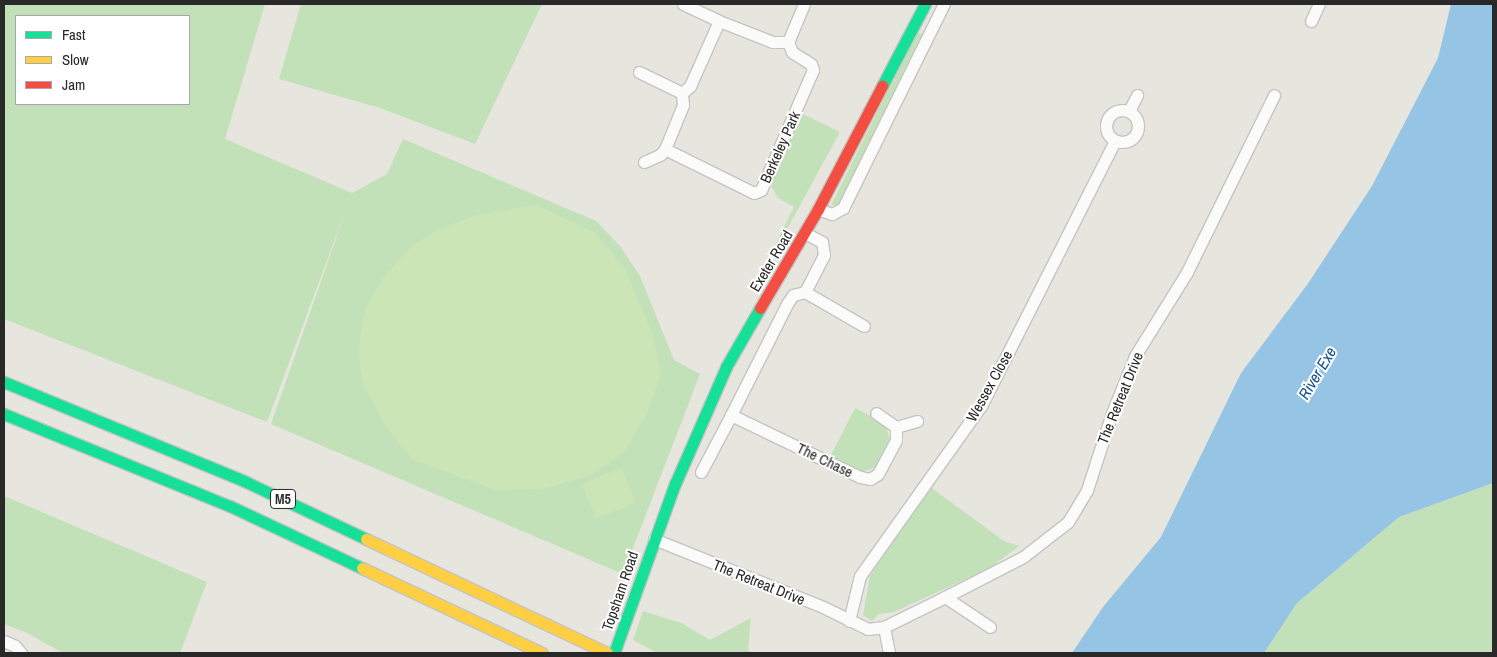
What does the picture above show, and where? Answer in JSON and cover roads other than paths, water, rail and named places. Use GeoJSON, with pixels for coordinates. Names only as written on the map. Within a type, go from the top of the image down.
{"type":"FeatureCollection","features":[{"type":"Feature","properties":{"kind":"main road","name":"Exeter Road"},"geometry":{"type":"LineString","coordinates":[[654,539],[726,367],[805,233],[925,4]]}},
{"type":"Feature","properties":{"kind":"main road","name":"M5"},"geometry":{"type":"LineString","coordinates":[[4,382],[244,481],[607,653]]}},
{"type":"Feature","properties":{"kind":"main road","name":"M5"},"geometry":{"type":"LineString","coordinates":[[4,414],[230,506],[542,653]]}},
{"type":"Feature","properties":{"kind":"main road","name":"Topsham Road"},"geometry":{"type":"LineString","coordinates":[[614,653],[654,539]]}},
{"type":"Feature","properties":{"kind":"street"},"geometry":{"type":"LineString","coordinates":[[683,4],[719,21],[773,42],[788,42],[804,4]]}},
{"type":"Feature","properties":{"kind":"street"},"geometry":{"type":"LineString","coordinates":[[818,209],[832,214],[843,208],[944,4]]}},
{"type":"Feature","properties":{"kind":"street"},"geometry":{"type":"LineString","coordinates":[[1311,21],[1319,4]]}},
{"type":"Feature","properties":{"kind":"street"},"geometry":{"type":"LineString","coordinates":[[682,93],[690,86],[719,21]]}},
{"type":"Feature","properties":{"kind":"street","name":"Berkeley Park"},"geometry":{"type":"LineString","coordinates":[[665,149],[754,193],[761,190],[813,70],[811,64],[792,52],[788,42]]}},
{"type":"Feature","properties":{"kind":"street"},"geometry":{"type":"LineString","coordinates":[[639,72],[682,93]]}},
{"type":"Feature","properties":{"kind":"street"},"geometry":{"type":"LineString","coordinates":[[644,162],[660,156],[665,149],[683,106],[682,93]]}},
{"type":"Feature","properties":{"kind":"street"},"geometry":{"type":"LineString","coordinates":[[1129,111],[1138,95]]}},
{"type":"Feature","properties":{"kind":"street","name":"The Retreat Drive"},"geometry":{"type":"LineString","coordinates":[[654,539],[823,607],[868,629],[884,627],[1023,556],[1068,522],[1086,490],[1112,413],[1136,356],[1187,272],[1274,95]]}},
{"type":"Feature","properties":{"kind":"street"},"geometry":{"type":"LineString","coordinates":[[1129,111],[1138,123],[1137,133],[1125,142],[1115,141],[1107,133],[1106,122],[1112,113],[1129,111]]}},
{"type":"Feature","properties":{"kind":"street","name":"Wessex Close"},"geometry":{"type":"LineString","coordinates":[[849,621],[860,576],[981,406],[1115,141]]}},
{"type":"Feature","properties":{"kind":"street"},"geometry":{"type":"LineString","coordinates":[[805,233],[822,242],[825,252],[805,292]]}},
{"type":"Feature","properties":{"kind":"street"},"geometry":{"type":"LineString","coordinates":[[701,472],[787,304],[794,295],[805,292],[864,326]]}},
{"type":"Feature","properties":{"kind":"street"},"geometry":{"type":"LineString","coordinates":[[876,413],[896,427],[917,421]]}},
{"type":"Feature","properties":{"kind":"street","name":"The Chase"},"geometry":{"type":"LineString","coordinates":[[731,415],[860,477],[870,479],[878,474],[896,440],[896,427]]}},
{"type":"Feature","properties":{"kind":"street"},"geometry":{"type":"LineString","coordinates":[[944,597],[990,627]]}},
{"type":"Feature","properties":{"kind":"street"},"geometry":{"type":"LineString","coordinates":[[884,627],[889,653]]}},
{"type":"Feature","properties":{"kind":"street"},"geometry":{"type":"LineString","coordinates":[[4,641],[15,646],[21,653]]}},
{"type":"Feature","properties":{"kind":"water","name":"River Exe"},"geometry":{"type":"Polygon","coordinates":[[[1451,4],[1493,4],[1493,483],[1399,517],[1297,603],[1264,653],[1072,653],[1103,607],[1161,537],[1241,373],[1307,285],[1372,186],[1438,58],[1451,4]]]}}]}
